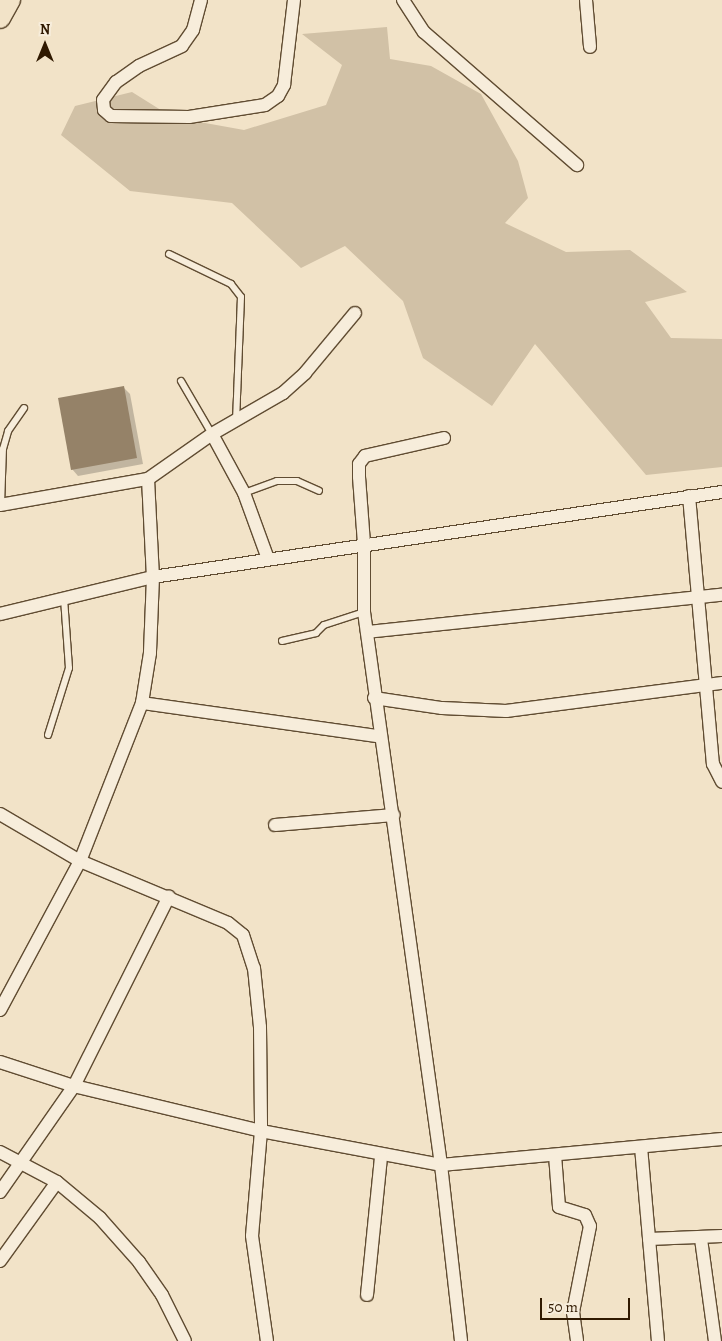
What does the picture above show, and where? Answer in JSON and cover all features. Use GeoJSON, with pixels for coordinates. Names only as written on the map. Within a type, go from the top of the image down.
{"type":"FeatureCollection","features":[{"type":"Feature","properties":{"kind":"main road"},"geometry":{"type":"LineString","coordinates":[[0,18],[10,0]]}},
{"type":"Feature","properties":{"kind":"street"},"geometry":{"type":"LineString","coordinates":[[201,0],[192,30],[182,46],[139,66],[116,82],[103,100],[104,110],[111,116],[189,117],[265,105],[278,96],[284,85],[294,0]]}},
{"type":"Feature","properties":{"kind":"street"},"geometry":{"type":"LineString","coordinates":[[403,0],[424,32],[578,165]]}},
{"type":"Feature","properties":{"kind":"street"},"geometry":{"type":"LineString","coordinates":[[586,0],[590,47]]}},
{"type":"Feature","properties":{"kind":"street"},"geometry":{"type":"LineString","coordinates":[[1,505],[148,479],[212,434],[283,393],[305,373],[355,313]]}},
{"type":"Feature","properties":{"kind":"street"},"geometry":{"type":"LineString","coordinates":[[212,434],[244,493],[268,559]]}},
{"type":"Feature","properties":{"kind":"street"},"geometry":{"type":"LineString","coordinates":[[444,438],[365,456],[359,464],[364,543],[364,612],[378,736],[394,815],[441,1165],[461,1341]]}},
{"type":"Feature","properties":{"kind":"street"},"geometry":{"type":"LineString","coordinates":[[0,1010],[80,861],[142,703],[150,653],[153,576],[148,479]]}},
{"type":"Feature","properties":{"kind":"street"},"geometry":{"type":"LineString","coordinates":[[0,614],[153,576],[364,543],[722,492]]}},
{"type":"Feature","properties":{"kind":"street"},"geometry":{"type":"LineString","coordinates":[[689,496],[713,764],[722,782]]}},
{"type":"Feature","properties":{"kind":"street"},"geometry":{"type":"LineString","coordinates":[[367,632],[722,595]]}},
{"type":"Feature","properties":{"kind":"street"},"geometry":{"type":"LineString","coordinates":[[374,698],[442,708],[506,712],[722,683]]}},
{"type":"Feature","properties":{"kind":"street"},"geometry":{"type":"LineString","coordinates":[[142,703],[378,736]]}},
{"type":"Feature","properties":{"kind":"street"},"geometry":{"type":"LineString","coordinates":[[0,814],[80,861],[169,896],[228,922],[243,936],[251,952],[260,1026],[260,1131],[252,1236],[268,1341]]}},
{"type":"Feature","properties":{"kind":"street"},"geometry":{"type":"LineString","coordinates":[[274,825],[394,815]]}},
{"type":"Feature","properties":{"kind":"street"},"geometry":{"type":"LineString","coordinates":[[0,1192],[22,1164],[74,1086],[169,896]]}},
{"type":"Feature","properties":{"kind":"street"},"geometry":{"type":"LineString","coordinates":[[0,1062],[74,1086],[260,1131],[381,1156],[441,1165],[722,1139]]}},
{"type":"Feature","properties":{"kind":"street"},"geometry":{"type":"LineString","coordinates":[[641,1147],[658,1341]]}},
{"type":"Feature","properties":{"kind":"street"},"geometry":{"type":"LineString","coordinates":[[0,1152],[57,1182],[100,1218],[139,1262],[162,1295],[185,1341]]}},
{"type":"Feature","properties":{"kind":"street"},"geometry":{"type":"LineString","coordinates":[[555,1155],[559,1207],[585,1215],[590,1226],[573,1312],[577,1341]]}},
{"type":"Feature","properties":{"kind":"street"},"geometry":{"type":"LineString","coordinates":[[367,1295],[381,1156]]}},
{"type":"Feature","properties":{"kind":"street"},"geometry":{"type":"LineString","coordinates":[[0,1261],[57,1182]]}},
{"type":"Feature","properties":{"kind":"street"},"geometry":{"type":"LineString","coordinates":[[649,1239],[701,1239],[722,1236]]}},
{"type":"Feature","properties":{"kind":"street"},"geometry":{"type":"LineString","coordinates":[[701,1239],[715,1341]]}},
{"type":"Feature","properties":{"kind":"lane"},"geometry":{"type":"LineString","coordinates":[[169,254],[231,284],[241,297],[236,420]]}},
{"type":"Feature","properties":{"kind":"lane"},"geometry":{"type":"LineString","coordinates":[[181,381],[212,434]]}},
{"type":"Feature","properties":{"kind":"lane"},"geometry":{"type":"LineString","coordinates":[[1,505],[3,449],[8,431],[24,408]]}},
{"type":"Feature","properties":{"kind":"lane"},"geometry":{"type":"LineString","coordinates":[[244,493],[277,481],[297,480],[319,491]]}},
{"type":"Feature","properties":{"kind":"lane"},"geometry":{"type":"LineString","coordinates":[[48,736],[69,668],[64,599]]}},
{"type":"Feature","properties":{"kind":"lane"},"geometry":{"type":"LineString","coordinates":[[282,641],[316,633],[324,625],[364,612]]}},
{"type":"Feature","properties":{"kind":"shaded area"},"geometry":{"type":"Polygon","coordinates":[[[387,27],[390,59],[431,66],[481,94],[518,161],[528,198],[505,223],[566,252],[630,250],[687,292],[645,302],[671,338],[722,339],[722,467],[646,475],[535,344],[492,406],[423,358],[403,301],[345,246],[301,268],[232,203],[130,191],[61,135],[75,106],[132,92],[172,117],[244,130],[326,105],[342,65],[302,34],[387,27]]]}},
{"type":"Feature","properties":{"kind":"building"},"geometry":{"type":"Polygon","coordinates":[[[124,386],[137,458],[71,470],[58,398],[124,386]]]}}]}
